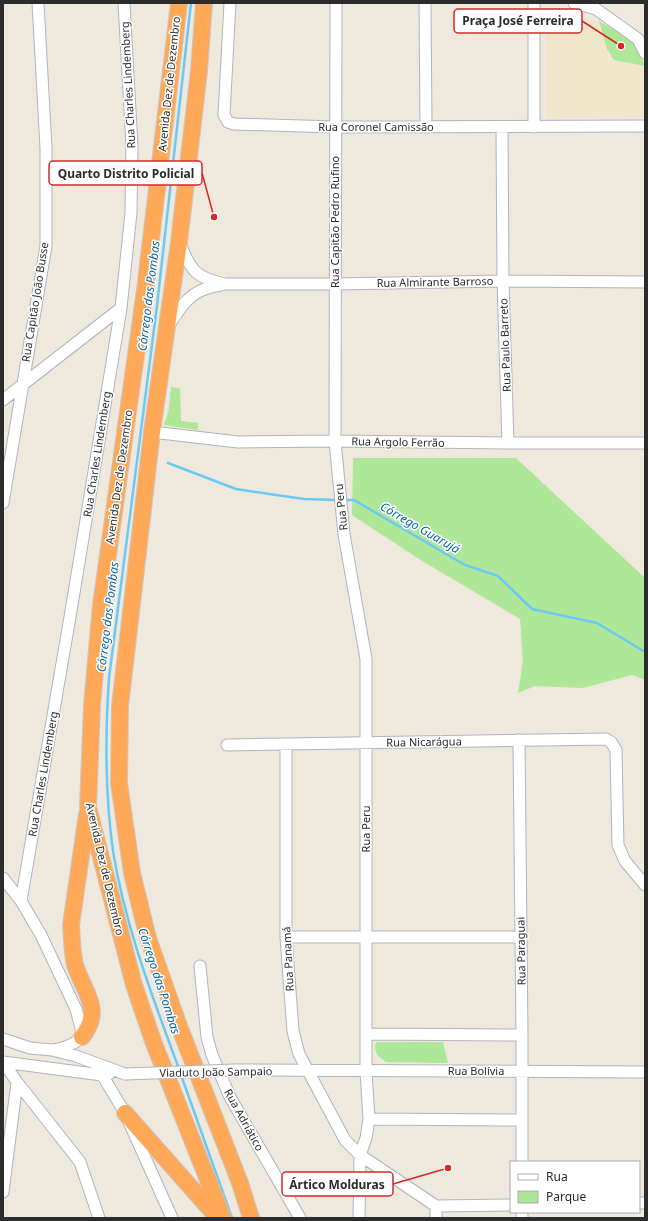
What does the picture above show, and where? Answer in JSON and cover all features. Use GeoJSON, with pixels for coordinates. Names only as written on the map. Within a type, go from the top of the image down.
{"type":"FeatureCollection","features":[{"type":"Feature","properties":{"kind":"highway","name":"Avenida Dez de Dezembro"},"geometry":{"type":"LineString","coordinates":[[179,3],[145,290],[101,605],[92,705],[88,807],[134,985],[153,1041],[223,1218]]}},
{"type":"Feature","properties":{"kind":"highway"},"geometry":{"type":"LineString","coordinates":[[204,3],[199,71],[179,242],[152,432],[120,706],[119,783],[132,874],[148,938],[179,1026],[240,1183],[256,1218]]}},
{"type":"Feature","properties":{"kind":"highway"},"geometry":{"type":"LineString","coordinates":[[82,1037],[88,1029],[92,1014],[90,998],[81,982],[75,964],[72,925],[88,807]]}},
{"type":"Feature","properties":{"kind":"highway"},"geometry":{"type":"LineString","coordinates":[[125,1113],[218,1218]]}},
{"type":"Feature","properties":{"kind":"highway"},"geometry":{"type":"LineString","coordinates":[[240,1183],[251,1218]]}},
{"type":"Feature","properties":{"kind":"street","name":"Rua Capitão João Busse"},"geometry":{"type":"LineString","coordinates":[[3,503],[46,246],[46,148],[38,3]]}},
{"type":"Feature","properties":{"kind":"street","name":"Rua Charles Lindemberg"},"geometry":{"type":"LineString","coordinates":[[21,901],[121,308],[131,213],[132,153],[124,3]]}},
{"type":"Feature","properties":{"kind":"street","name":"Rua Coronel Camissão"},"geometry":{"type":"LineString","coordinates":[[230,3],[224,115],[228,122],[234,124],[335,127],[645,126]]}},
{"type":"Feature","properties":{"kind":"street","name":"Rua Capitão Pedro Rufino"},"geometry":{"type":"LineString","coordinates":[[335,441],[336,3]]}},
{"type":"Feature","properties":{"kind":"street"},"geometry":{"type":"LineString","coordinates":[[425,3],[426,127]]}},
{"type":"Feature","properties":{"kind":"street"},"geometry":{"type":"LineString","coordinates":[[534,3],[534,127]]}},
{"type":"Feature","properties":{"kind":"street"},"geometry":{"type":"LineString","coordinates":[[574,3],[596,9],[602,13],[638,39],[645,53]]}},
{"type":"Feature","properties":{"kind":"street","name":"Rua Paulo Barreto"},"geometry":{"type":"LineString","coordinates":[[502,127],[503,281],[508,443]]}},
{"type":"Feature","properties":{"kind":"street","name":"Rua Almirante Barroso"},"geometry":{"type":"LineString","coordinates":[[179,242],[186,260],[194,271],[210,281],[225,284],[503,281],[645,282]]}},
{"type":"Feature","properties":{"kind":"street","name":"Rua Almirante Barroso"},"geometry":{"type":"LineString","coordinates":[[166,330],[178,309],[190,297],[205,289],[225,284]]}},
{"type":"Feature","properties":{"kind":"street"},"geometry":{"type":"LineString","coordinates":[[3,400],[121,308]]}},
{"type":"Feature","properties":{"kind":"street","name":"Rua Argolo Ferrão"},"geometry":{"type":"LineString","coordinates":[[152,432],[238,442],[335,441],[645,443]]}},
{"type":"Feature","properties":{"kind":"street","name":"Rua Peru"},"geometry":{"type":"LineString","coordinates":[[335,441],[344,534],[366,659],[366,1071],[369,1119],[366,1138],[360,1155],[359,1218]]}},
{"type":"Feature","properties":{"kind":"street","name":"Rua Nicarágua"},"geometry":{"type":"LineString","coordinates":[[227,745],[606,739],[611,742],[616,750],[618,844],[626,861],[645,885]]}},
{"type":"Feature","properties":{"kind":"street","name":"Rua Paraguai"},"geometry":{"type":"LineString","coordinates":[[519,740],[522,1161]]}},
{"type":"Feature","properties":{"kind":"street","name":"Rua Panamá"},"geometry":{"type":"LineString","coordinates":[[286,745],[286,937],[293,1031],[299,1054],[345,1140],[360,1155],[436,1206]]}},
{"type":"Feature","properties":{"kind":"street"},"geometry":{"type":"LineString","coordinates":[[3,878],[21,901],[41,935],[76,1009],[82,1037],[64,1049],[52,1050]]}},
{"type":"Feature","properties":{"kind":"street"},"geometry":{"type":"LineString","coordinates":[[286,937],[521,937]]}},
{"type":"Feature","properties":{"kind":"street","name":"Rua Adriático"},"geometry":{"type":"LineString","coordinates":[[200,966],[207,1037],[212,1055],[230,1097],[300,1218]]}},
{"type":"Feature","properties":{"kind":"street"},"geometry":{"type":"LineString","coordinates":[[366,1034],[522,1035]]}},
{"type":"Feature","properties":{"kind":"street","name":"Viaduto João Sampaio"},"geometry":{"type":"LineString","coordinates":[[3,1038],[30,1048],[52,1050],[76,1056],[125,1074]]}},
{"type":"Feature","properties":{"kind":"street"},"geometry":{"type":"LineString","coordinates":[[3,1063],[80,1162],[98,1218]]}},
{"type":"Feature","properties":{"kind":"street","name":"Viaduto João Sampaio"},"geometry":{"type":"LineString","coordinates":[[3,1063],[102,1075],[235,1070],[308,1070]]}},
{"type":"Feature","properties":{"kind":"street","name":"Rua Bolívia"},"geometry":{"type":"LineString","coordinates":[[308,1070],[645,1072]]}},
{"type":"Feature","properties":{"kind":"street"},"geometry":{"type":"LineString","coordinates":[[102,1075],[125,1113],[172,1218]]}},
{"type":"Feature","properties":{"kind":"street"},"geometry":{"type":"LineString","coordinates":[[3,1192],[17,1082]]}},
{"type":"Feature","properties":{"kind":"street"},"geometry":{"type":"LineString","coordinates":[[369,1119],[522,1120]]}},
{"type":"Feature","properties":{"kind":"street"},"geometry":{"type":"LineString","coordinates":[[436,1218],[436,1206],[510,1205]]}},
{"type":"Feature","properties":{"kind":"shaded area"},"geometry":{"type":"Polygon","coordinates":[[[546,9],[599,21],[607,49],[614,60],[645,66],[645,118],[546,118],[546,9]]]}},
{"type":"Feature","properties":{"kind":"green space"},"geometry":{"type":"Polygon","coordinates":[[[599,21],[634,42],[645,66],[614,60],[607,49],[599,21]]]}},
{"type":"Feature","properties":{"kind":"green space"},"geometry":{"type":"Polygon","coordinates":[[[171,387],[180,388],[181,421],[198,423],[198,430],[164,425],[169,409],[171,387]]]}},
{"type":"Feature","properties":{"kind":"green space"},"geometry":{"type":"Polygon","coordinates":[[[353,458],[516,458],[645,578],[645,680],[632,675],[583,688],[535,686],[518,693],[523,661],[520,619],[419,559],[352,515],[353,458]]]}},
{"type":"Feature","properties":{"kind":"green space"},"geometry":{"type":"Polygon","coordinates":[[[377,1042],[443,1042],[448,1063],[386,1062],[377,1055],[375,1045],[377,1042]]]}},
{"type":"Feature","properties":{"kind":"waterway","name":"Córrego das Pombas"},"geometry":{"type":"LineString","coordinates":[[179,1069],[159,1016],[132,934],[118,879],[108,808],[106,743],[109,678],[157,306],[191,3]]}},
{"type":"Feature","properties":{"kind":"waterway","name":"Córrego Guarujá"},"geometry":{"type":"LineString","coordinates":[[168,463],[236,489],[304,499],[337,500]]}},
{"type":"Feature","properties":{"kind":"waterway","name":"Córrego Guarujá"},"geometry":{"type":"LineString","coordinates":[[344,500],[354,500],[465,565],[498,576],[532,609],[597,623],[645,652]]}},
{"type":"Feature","properties":{"kind":"waterway","name":"Córrego das Pombas"},"geometry":{"type":"LineString","coordinates":[[181,1075],[232,1218]]}},
{"type":"Feature","properties":{"kind":"place","name":"Praça José Ferreira"},"geometry":{"type":"Point","coordinates":[621,46]}},
{"type":"Feature","properties":{"kind":"place","name":"Quarto Distrito Policial"},"geometry":{"type":"Point","coordinates":[214,217]}},
{"type":"Feature","properties":{"kind":"place","name":"Ártico Molduras"},"geometry":{"type":"Point","coordinates":[448,1168]}}]}
